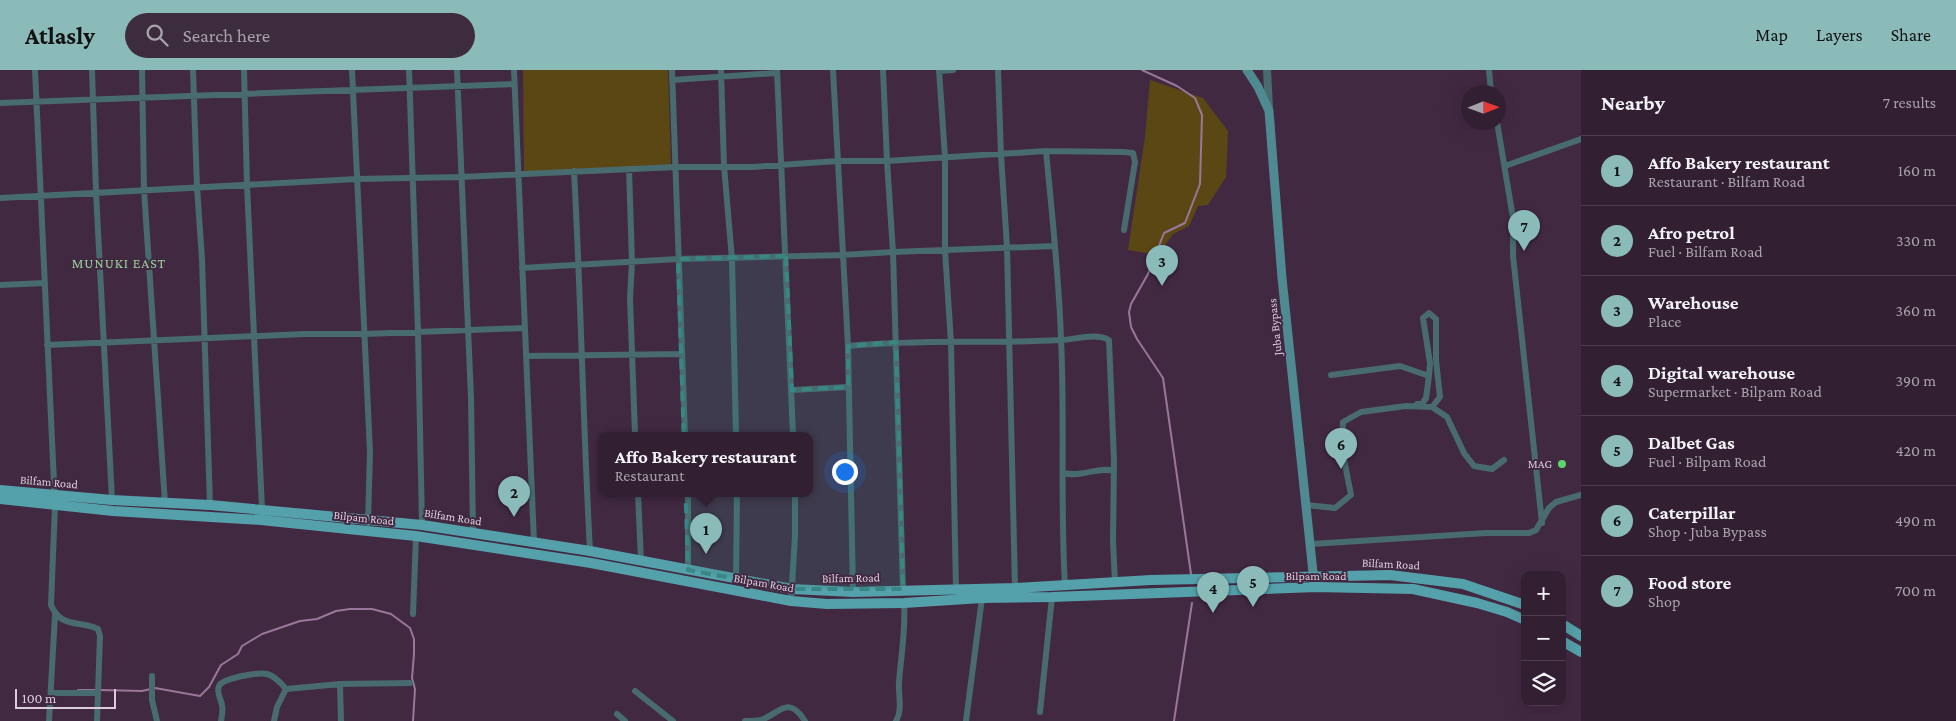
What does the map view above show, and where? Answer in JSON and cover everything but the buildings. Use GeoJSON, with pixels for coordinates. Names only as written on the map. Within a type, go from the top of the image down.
{"type":"FeatureCollection","features":[{"type":"Feature","properties":{"kind":"main road","name":"Juba Bypass"},"geometry":{"type":"LineString","coordinates":[[1247,70],[1258,87],[1269,111],[1282,278],[1316,587]]}},
{"type":"Feature","properties":{"kind":"main road","name":"Bilfam Road"},"geometry":{"type":"LineString","coordinates":[[0,490],[54,500],[112,500],[210,505],[422,524],[590,551],[736,580],[792,589],[853,592],[903,589],[1015,588],[1168,579],[1390,575],[1463,584],[1521,604]]}},
{"type":"Feature","properties":{"kind":"main road","name":"Bilpam Road"},"geometry":{"type":"LineString","coordinates":[[0,499],[54,500],[113,511],[261,520],[416,536],[591,562],[790,601],[826,604],[904,603],[982,598],[1316,587],[1413,589],[1476,603],[1508,612],[1521,618]]}},
{"type":"Feature","properties":{"kind":"main road"},"geometry":{"type":"LineString","coordinates":[[1566,627],[1581,636]]}},
{"type":"Feature","properties":{"kind":"main road"},"geometry":{"type":"LineString","coordinates":[[1566,643],[1581,652]]}},
{"type":"Feature","properties":{"kind":"street"},"geometry":{"type":"LineString","coordinates":[[35,70],[54,500],[52,605],[55,615],[49,721]]}},
{"type":"Feature","properties":{"kind":"street"},"geometry":{"type":"LineString","coordinates":[[92,70],[103,344],[112,500]]}},
{"type":"Feature","properties":{"kind":"street"},"geometry":{"type":"LineString","coordinates":[[142,70],[144,190],[165,503]]}},
{"type":"Feature","properties":{"kind":"street"},"geometry":{"type":"LineString","coordinates":[[193,70],[197,187],[202,260],[210,505]]}},
{"type":"Feature","properties":{"kind":"street"},"geometry":{"type":"LineString","coordinates":[[244,70],[247,185],[262,509]]}},
{"type":"Feature","properties":{"kind":"street"},"geometry":{"type":"LineString","coordinates":[[352,70],[370,452],[369,519],[367,531]]}},
{"type":"Feature","properties":{"kind":"street"},"geometry":{"type":"LineString","coordinates":[[409,70],[422,524]]}},
{"type":"Feature","properties":{"kind":"street"},"geometry":{"type":"LineString","coordinates":[[457,70],[468,331],[473,533]]}},
{"type":"Feature","properties":{"kind":"street"},"geometry":{"type":"LineString","coordinates":[[514,70],[534,542]]}},
{"type":"Feature","properties":{"kind":"street"},"geometry":{"type":"LineString","coordinates":[[672,70],[685,432]]}},
{"type":"Feature","properties":{"kind":"street"},"geometry":{"type":"LineString","coordinates":[[833,70],[848,346],[853,592]]}},
{"type":"Feature","properties":{"kind":"street"},"geometry":{"type":"LineString","coordinates":[[883,70],[893,252],[903,589]]}},
{"type":"Feature","properties":{"kind":"street"},"geometry":{"type":"LineString","coordinates":[[953,70],[939,71],[945,157],[945,250],[951,342],[956,589]]}},
{"type":"Feature","properties":{"kind":"street"},"geometry":{"type":"LineString","coordinates":[[998,70],[1007,247],[1015,588]]}},
{"type":"Feature","properties":{"kind":"street"},"geometry":{"type":"LineString","coordinates":[[1267,70],[1269,111]]}},
{"type":"Feature","properties":{"kind":"street"},"geometry":{"type":"LineString","coordinates":[[1489,70],[1490,85]]}},
{"type":"Feature","properties":{"kind":"street"},"geometry":{"type":"LineString","coordinates":[[672,80],[721,73],[777,72],[793,432]]}},
{"type":"Feature","properties":{"kind":"street"},"geometry":{"type":"LineString","coordinates":[[721,73],[724,166],[732,259],[736,432]]}},
{"type":"Feature","properties":{"kind":"street"},"geometry":{"type":"LineString","coordinates":[[0,103],[514,84]]}},
{"type":"Feature","properties":{"kind":"street"},"geometry":{"type":"LineString","coordinates":[[1498,130],[1513,218],[1513,256],[1542,523]]}},
{"type":"Feature","properties":{"kind":"street"},"geometry":{"type":"LineString","coordinates":[[1505,166],[1581,138]]}},
{"type":"Feature","properties":{"kind":"street"},"geometry":{"type":"LineString","coordinates":[[1046,151],[1062,340],[1065,585]]}},
{"type":"Feature","properties":{"kind":"street"},"geometry":{"type":"LineString","coordinates":[[0,198],[357,179],[782,165],[838,161],[887,161],[1046,151],[1133,153],[1135,162],[1124,230]]}},
{"type":"Feature","properties":{"kind":"street"},"geometry":{"type":"LineString","coordinates":[[629,169],[632,262],[630,298],[631,355],[635,432]]}},
{"type":"Feature","properties":{"kind":"street"},"geometry":{"type":"LineString","coordinates":[[574,171],[579,266],[580,355],[590,551]]}},
{"type":"Feature","properties":{"kind":"street"},"geometry":{"type":"LineString","coordinates":[[522,268],[678,260],[1055,246]]}},
{"type":"Feature","properties":{"kind":"street"},"geometry":{"type":"LineString","coordinates":[[0,285],[45,283]]}},
{"type":"Feature","properties":{"kind":"street"},"geometry":{"type":"LineString","coordinates":[[1306,505],[1335,508],[1352,495],[1342,449],[1343,422],[1361,412],[1422,404],[1426,398],[1430,385],[1430,363],[1424,318],[1430,313],[1436,319],[1436,360],[1440,397],[1432,407]]}},
{"type":"Feature","properties":{"kind":"street"},"geometry":{"type":"LineString","coordinates":[[48,346],[305,334],[364,334],[525,328]]}},
{"type":"Feature","properties":{"kind":"street"},"geometry":{"type":"LineString","coordinates":[[848,346],[896,342],[1062,340],[1100,337],[1109,340],[1114,471],[1113,541],[1115,583]]}},
{"type":"Feature","properties":{"kind":"street"},"geometry":{"type":"LineString","coordinates":[[526,356],[682,354]]}},
{"type":"Feature","properties":{"kind":"street"},"geometry":{"type":"LineString","coordinates":[[1331,375],[1400,366],[1429,376]]}},
{"type":"Feature","properties":{"kind":"street"},"geometry":{"type":"LineString","coordinates":[[792,390],[848,387]]}},
{"type":"Feature","properties":{"kind":"street"},"geometry":{"type":"LineString","coordinates":[[1406,406],[1432,407],[1448,417],[1464,453],[1474,466],[1492,469],[1504,460]]}},
{"type":"Feature","properties":{"kind":"street"},"geometry":{"type":"LineString","coordinates":[[1063,473],[1072,475],[1093,473],[1104,469],[1114,471]]}},
{"type":"Feature","properties":{"kind":"street"},"geometry":{"type":"LineString","coordinates":[[1311,544],[1486,533],[1529,533],[1536,530],[1542,523],[1549,508],[1556,502],[1581,495]]}},
{"type":"Feature","properties":{"kind":"street"},"geometry":{"type":"LineString","coordinates":[[638,497],[641,561]]}},
{"type":"Feature","properties":{"kind":"street"},"geometry":{"type":"LineString","coordinates":[[688,497],[688,570]]}},
{"type":"Feature","properties":{"kind":"street"},"geometry":{"type":"LineString","coordinates":[[736,580],[737,497]]}},
{"type":"Feature","properties":{"kind":"street"},"geometry":{"type":"LineString","coordinates":[[790,601],[795,536],[795,497]]}},
{"type":"Feature","properties":{"kind":"street"},"geometry":{"type":"LineString","coordinates":[[413,614],[416,536]]}},
{"type":"Feature","properties":{"kind":"street"},"geometry":{"type":"LineString","coordinates":[[1040,712],[1052,597]]}},
{"type":"Feature","properties":{"kind":"street"},"geometry":{"type":"LineString","coordinates":[[966,721],[982,598]]}},
{"type":"Feature","properties":{"kind":"street"},"geometry":{"type":"LineString","coordinates":[[896,721],[900,710],[899,684],[905,625],[904,603]]}},
{"type":"Feature","properties":{"kind":"street"},"geometry":{"type":"LineString","coordinates":[[55,615],[76,625],[93,626],[98,629],[100,636],[97,721]]}},
{"type":"Feature","properties":{"kind":"street"},"geometry":{"type":"LineString","coordinates":[[221,721],[222,706],[218,688],[225,681],[257,674],[269,674],[286,689]]}},
{"type":"Feature","properties":{"kind":"street"},"geometry":{"type":"LineString","coordinates":[[152,676],[152,700],[157,721]]}},
{"type":"Feature","properties":{"kind":"street"},"geometry":{"type":"LineString","coordinates":[[286,689],[340,684],[410,683]]}},
{"type":"Feature","properties":{"kind":"street"},"geometry":{"type":"LineString","coordinates":[[340,684],[341,721]]}},
{"type":"Feature","properties":{"kind":"street"},"geometry":{"type":"LineString","coordinates":[[274,721],[277,707],[286,689]]}},
{"type":"Feature","properties":{"kind":"street"},"geometry":{"type":"LineString","coordinates":[[635,690],[673,721]]}},
{"type":"Feature","properties":{"kind":"street"},"geometry":{"type":"LineString","coordinates":[[50,693],[98,693]]}},
{"type":"Feature","properties":{"kind":"street"},"geometry":{"type":"LineString","coordinates":[[745,721],[762,720],[783,707],[797,711],[805,721]]}},
{"type":"Feature","properties":{"kind":"street"},"geometry":{"type":"LineString","coordinates":[[617,714],[625,721]]}},
{"type":"Feature","properties":{"kind":"highlighted area"},"geometry":{"type":"Polygon","coordinates":[[[786,256],[792,390],[848,387],[848,346],[896,342],[903,589],[792,589],[688,570],[678,259],[786,256]]]}},
{"type":"Feature","properties":{"kind":"shaded area"},"geometry":{"type":"Polygon","coordinates":[[[523,70],[668,70],[671,167],[524,173],[523,70]]]}},
{"type":"Feature","properties":{"kind":"shaded area"},"geometry":{"type":"Polygon","coordinates":[[[1150,80],[1203,98],[1228,131],[1226,177],[1208,205],[1198,206],[1189,226],[1173,234],[1158,255],[1128,250],[1145,137],[1150,80]]]}},
{"type":"Feature","properties":{"kind":"waterway"},"geometry":{"type":"LineString","coordinates":[[1142,70],[1177,86],[1195,98],[1202,115],[1200,184],[1185,223],[1164,233],[1148,274],[1131,304],[1129,312],[1131,327],[1137,339],[1163,378],[1191,574]]}},
{"type":"Feature","properties":{"kind":"waterway"},"geometry":{"type":"LineString","coordinates":[[1174,721],[1192,603]]}},
{"type":"Feature","properties":{"kind":"waterway"},"geometry":{"type":"LineString","coordinates":[[100,690],[142,691],[155,688],[200,696],[209,687],[221,665],[238,654],[242,646],[262,634],[300,621],[317,619],[336,611],[372,609],[391,614],[410,628],[414,639],[412,678],[415,689],[413,721]]}},
{"type":"Feature","properties":{"kind":"waterway"},"geometry":{"type":"LineString","coordinates":[[78,690],[96,690]]}},
{"type":"Feature","properties":{"kind":"place","name":"Food store"},"geometry":{"type":"Point","coordinates":[1524,251]}},
{"type":"Feature","properties":{"kind":"place","name":"Warehouse"},"geometry":{"type":"Point","coordinates":[1162,286]}},
{"type":"Feature","properties":{"kind":"place","name":"MAG"},"geometry":{"type":"Point","coordinates":[1562,464]}},
{"type":"Feature","properties":{"kind":"place","name":"Caterpillar"},"geometry":{"type":"Point","coordinates":[1341,469]}},
{"type":"Feature","properties":{"kind":"place","name":"Afro petrol"},"geometry":{"type":"Point","coordinates":[514,517]}},
{"type":"Feature","properties":{"kind":"place","name":"Affo Bakery restaurant"},"geometry":{"type":"Point","coordinates":[706,554]}},
{"type":"Feature","properties":{"kind":"place","name":"Dalbet Gas"},"geometry":{"type":"Point","coordinates":[1253,607]}},
{"type":"Feature","properties":{"kind":"place","name":"Digital warehouse"},"geometry":{"type":"Point","coordinates":[1213,613]}},
{"type":"Feature","properties":{"kind":"district","name":"MUNUKI EAST"},"geometry":{"type":"Point","coordinates":[119,263]}}]}
